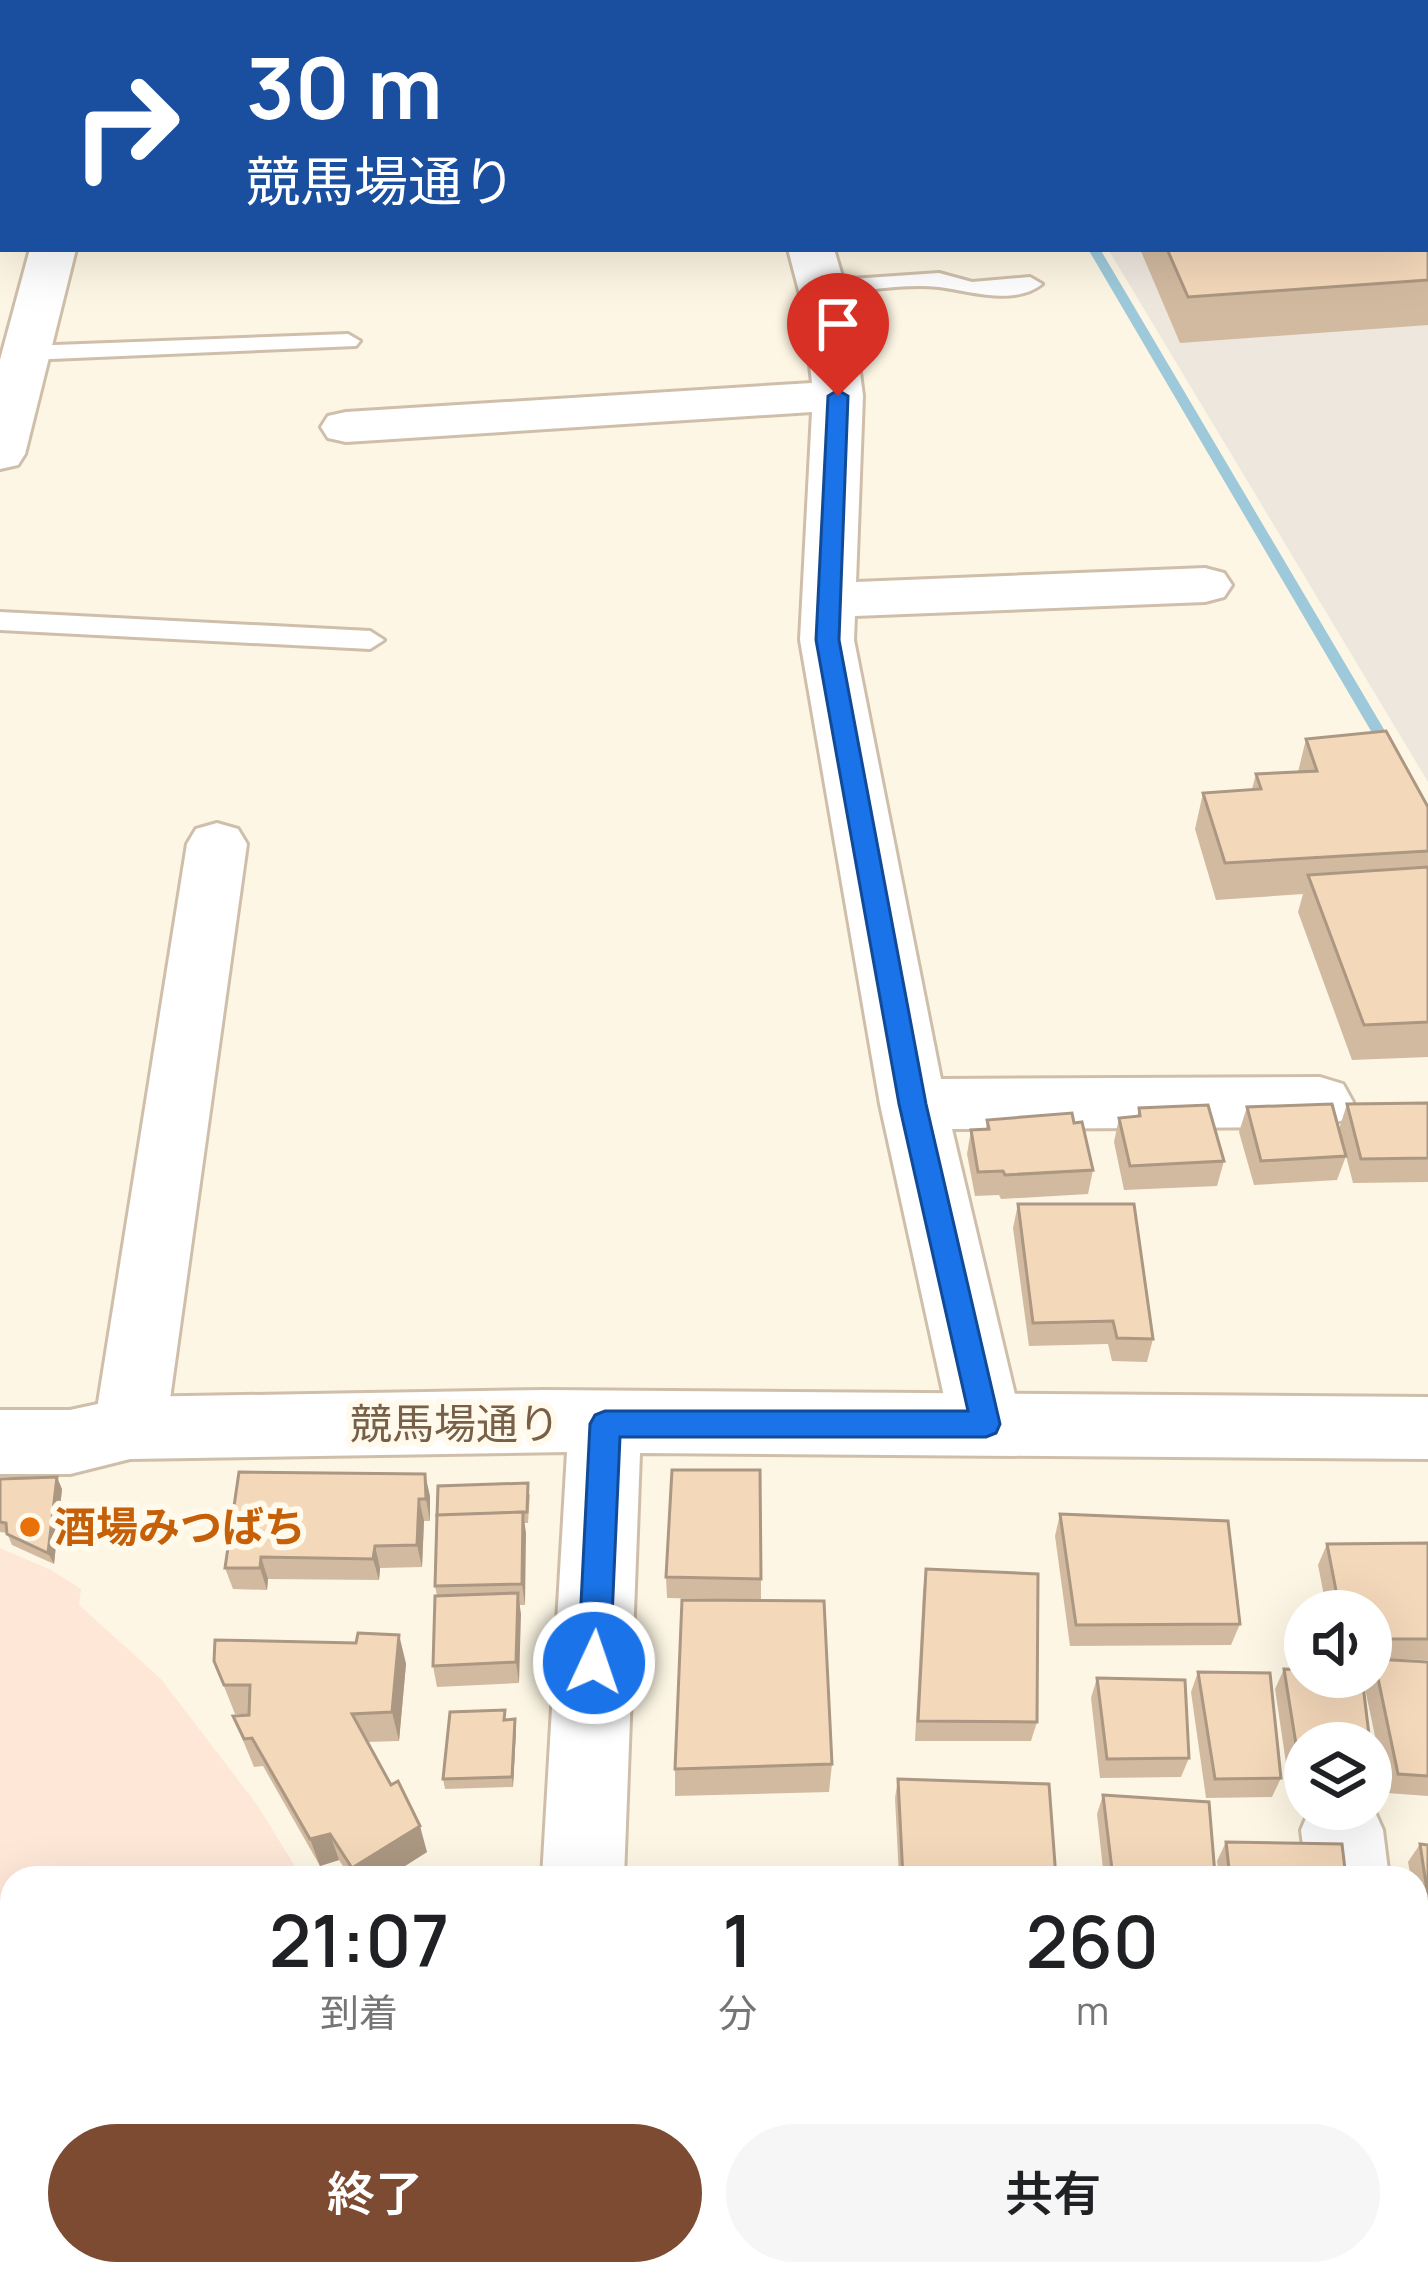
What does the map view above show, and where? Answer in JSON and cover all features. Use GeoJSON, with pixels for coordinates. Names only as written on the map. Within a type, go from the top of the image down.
{"type":"FeatureCollection","features":[{"type":"Feature","properties":{"kind":"street"},"geometry":{"type":"LineString","coordinates":[[0,454],[28,353],[34,264]]}},
{"type":"Feature","properties":{"kind":"street"},"geometry":{"type":"LineString","coordinates":[[817,269],[838,396],[827,640],[913,1104],[986,1424]]}},
{"type":"Feature","properties":{"kind":"street"},"geometry":{"type":"LineString","coordinates":[[346,427],[838,396]]}},
{"type":"Feature","properties":{"kind":"street"},"geometry":{"type":"LineString","coordinates":[[828,601],[1205,585]]}},
{"type":"Feature","properties":{"kind":"street"},"geometry":{"type":"LineString","coordinates":[[130,1428],[218,844]]}},
{"type":"Feature","properties":{"kind":"street"},"geometry":{"type":"LineString","coordinates":[[913,1104],[1320,1102]]}},
{"type":"Feature","properties":{"kind":"street","name":"競馬場通り"},"geometry":{"type":"LineString","coordinates":[[0,1402],[101,1401],[130,1428]]}},
{"type":"Feature","properties":{"kind":"street","name":"競馬場通り"},"geometry":{"type":"LineString","coordinates":[[0,1442],[70,1442],[130,1428],[544,1421],[1428,1428]]}},
{"type":"Feature","properties":{"kind":"street"},"geometry":{"type":"LineString","coordinates":[[584,1866],[605,1424]]}},
{"type":"Feature","properties":{"kind":"lane"},"geometry":{"type":"LineString","coordinates":[[817,269],[938,280],[971,289],[1030,284]]}},
{"type":"Feature","properties":{"kind":"lane"},"geometry":{"type":"LineString","coordinates":[[28,353],[348,341]]}},
{"type":"Feature","properties":{"kind":"lane"},"geometry":{"type":"LineString","coordinates":[[0,621],[370,640]]}},
{"type":"Feature","properties":{"kind":"shaded area"},"geometry":{"type":"Polygon","coordinates":[[[1110,252],[1428,252],[1428,782],[1110,252]]]}},
{"type":"Feature","properties":{"kind":"shaded area"},"geometry":{"type":"Polygon","coordinates":[[[0,1548],[81,1589],[79,1605],[161,1679],[258,1806],[295,1866],[0,1866],[0,1548]]]}},
{"type":"Feature","properties":{"kind":"building"},"geometry":{"type":"Polygon","coordinates":[[[1168,252],[1428,252],[1428,280],[1188,297],[1168,252]]]}},
{"type":"Feature","properties":{"kind":"building"},"geometry":{"type":"Polygon","coordinates":[[[1386,731],[1428,807],[1428,851],[1225,863],[1203,793],[1261,789],[1256,774],[1317,771],[1306,739],[1386,731]]]}},
{"type":"Feature","properties":{"kind":"building"},"geometry":{"type":"Polygon","coordinates":[[[1428,867],[1428,1022],[1364,1025],[1308,875],[1428,867]]]}},
{"type":"Feature","properties":{"kind":"building"},"geometry":{"type":"Polygon","coordinates":[[[1428,1103],[1428,1158],[1361,1159],[1347,1104],[1428,1103]]]}},
{"type":"Feature","properties":{"kind":"building"},"geometry":{"type":"Polygon","coordinates":[[[1332,1104],[1346,1156],[1261,1161],[1247,1107],[1332,1104]]]}},
{"type":"Feature","properties":{"kind":"building"},"geometry":{"type":"Polygon","coordinates":[[[1208,1105],[1224,1161],[1130,1166],[1119,1118],[1140,1116],[1139,1108],[1208,1105]]]}},
{"type":"Feature","properties":{"kind":"building"},"geometry":{"type":"Polygon","coordinates":[[[1072,1113],[1074,1123],[1082,1122],[1093,1170],[978,1172],[971,1130],[989,1129],[987,1120],[1072,1113]]]}},
{"type":"Feature","properties":{"kind":"building"},"geometry":{"type":"Polygon","coordinates":[[[1018,1204],[1134,1204],[1153,1339],[1117,1338],[1113,1321],[1033,1323],[1018,1204]]]}},
{"type":"Feature","properties":{"kind":"building"},"geometry":{"type":"Polygon","coordinates":[[[672,1470],[760,1470],[761,1579],[666,1577],[672,1470]]]}},
{"type":"Feature","properties":{"kind":"building"},"geometry":{"type":"Polygon","coordinates":[[[239,1472],[425,1474],[426,1499],[419,1499],[417,1545],[375,1546],[373,1559],[261,1557],[260,1568],[225,1568],[239,1472]]]}},
{"type":"Feature","properties":{"kind":"building","name":"酒場みつばち"},"geometry":{"type":"Polygon","coordinates":[[[57,1477],[48,1553],[7,1534],[6,1523],[0,1522],[0,1479],[57,1477]]]}},
{"type":"Feature","properties":{"kind":"building"},"geometry":{"type":"Polygon","coordinates":[[[528,1483],[527,1512],[437,1516],[438,1486],[528,1483]]]}},
{"type":"Feature","properties":{"kind":"building"},"geometry":{"type":"Polygon","coordinates":[[[523,1512],[522,1584],[435,1586],[437,1515],[523,1512]]]}},
{"type":"Feature","properties":{"kind":"building"},"geometry":{"type":"Polygon","coordinates":[[[1060,1514],[1228,1521],[1240,1624],[1076,1625],[1060,1514]]]}},
{"type":"Feature","properties":{"kind":"building"},"geometry":{"type":"Polygon","coordinates":[[[1428,1543],[1428,1639],[1392,1639],[1392,1590],[1336,1590],[1327,1544],[1428,1543]]]}},
{"type":"Feature","properties":{"kind":"building"},"geometry":{"type":"Polygon","coordinates":[[[926,1569],[1038,1574],[1037,1722],[918,1721],[926,1569]]]}},
{"type":"Feature","properties":{"kind":"building"},"geometry":{"type":"Polygon","coordinates":[[[518,1593],[516,1662],[433,1666],[435,1596],[518,1593]]]}},
{"type":"Feature","properties":{"kind":"building"},"geometry":{"type":"Polygon","coordinates":[[[682,1600],[824,1601],[832,1764],[675,1769],[682,1600]]]}},
{"type":"Feature","properties":{"kind":"building"},"geometry":{"type":"Polygon","coordinates":[[[358,1633],[399,1635],[392,1712],[352,1714],[391,1785],[398,1781],[420,1826],[351,1866],[330,1834],[310,1839],[252,1738],[244,1739],[233,1716],[249,1715],[250,1685],[224,1685],[214,1661],[215,1640],[356,1643],[358,1633]]]}},
{"type":"Feature","properties":{"kind":"building"},"geometry":{"type":"Polygon","coordinates":[[[1392,1660],[1428,1662],[1428,1776],[1398,1774],[1392,1722],[1387,1722],[1382,1698],[1392,1698],[1392,1660]]]}},
{"type":"Feature","properties":{"kind":"building"},"geometry":{"type":"Polygon","coordinates":[[[1198,1672],[1270,1673],[1281,1778],[1215,1779],[1198,1672]]]}},
{"type":"Feature","properties":{"kind":"building"},"geometry":{"type":"Polygon","coordinates":[[[1097,1678],[1185,1680],[1189,1758],[1107,1759],[1097,1678]]]}},
{"type":"Feature","properties":{"kind":"building"},"geometry":{"type":"Polygon","coordinates":[[[1289,1698],[1365,1698],[1367,1722],[1292,1722],[1289,1698]]]}},
{"type":"Feature","properties":{"kind":"building"},"geometry":{"type":"Polygon","coordinates":[[[505,1710],[504,1720],[515,1719],[512,1777],[443,1779],[450,1712],[505,1710]]]}},
{"type":"Feature","properties":{"kind":"building"},"geometry":{"type":"Polygon","coordinates":[[[898,1779],[1049,1784],[1055,1866],[902,1866],[898,1779]]]}},
{"type":"Feature","properties":{"kind":"building"},"geometry":{"type":"Polygon","coordinates":[[[1103,1795],[1209,1802],[1214,1866],[1112,1866],[1103,1795]]]}},
{"type":"Feature","properties":{"kind":"building"},"geometry":{"type":"Polygon","coordinates":[[[1226,1842],[1342,1844],[1345,1866],[1229,1866],[1226,1842]]]}},
{"type":"Feature","properties":{"kind":"building"},"geometry":{"type":"Polygon","coordinates":[[[1420,1844],[1428,1845],[1428,1866],[1423,1866],[1420,1844]]]}},
{"type":"Feature","properties":{"kind":"waterway"},"geometry":{"type":"LineString","coordinates":[[1096,252],[1388,748]]}},
{"type":"Feature","properties":{"kind":"place","name":"酒場みつばち"},"geometry":{"type":"Point","coordinates":[30,1527]}},
{"type":"Feature","properties":{"kind":"route"},"geometry":{"type":"LineString","coordinates":[[594,1663],[605,1424],[986,1424],[913,1104],[827,640],[838,396]]}}]}
